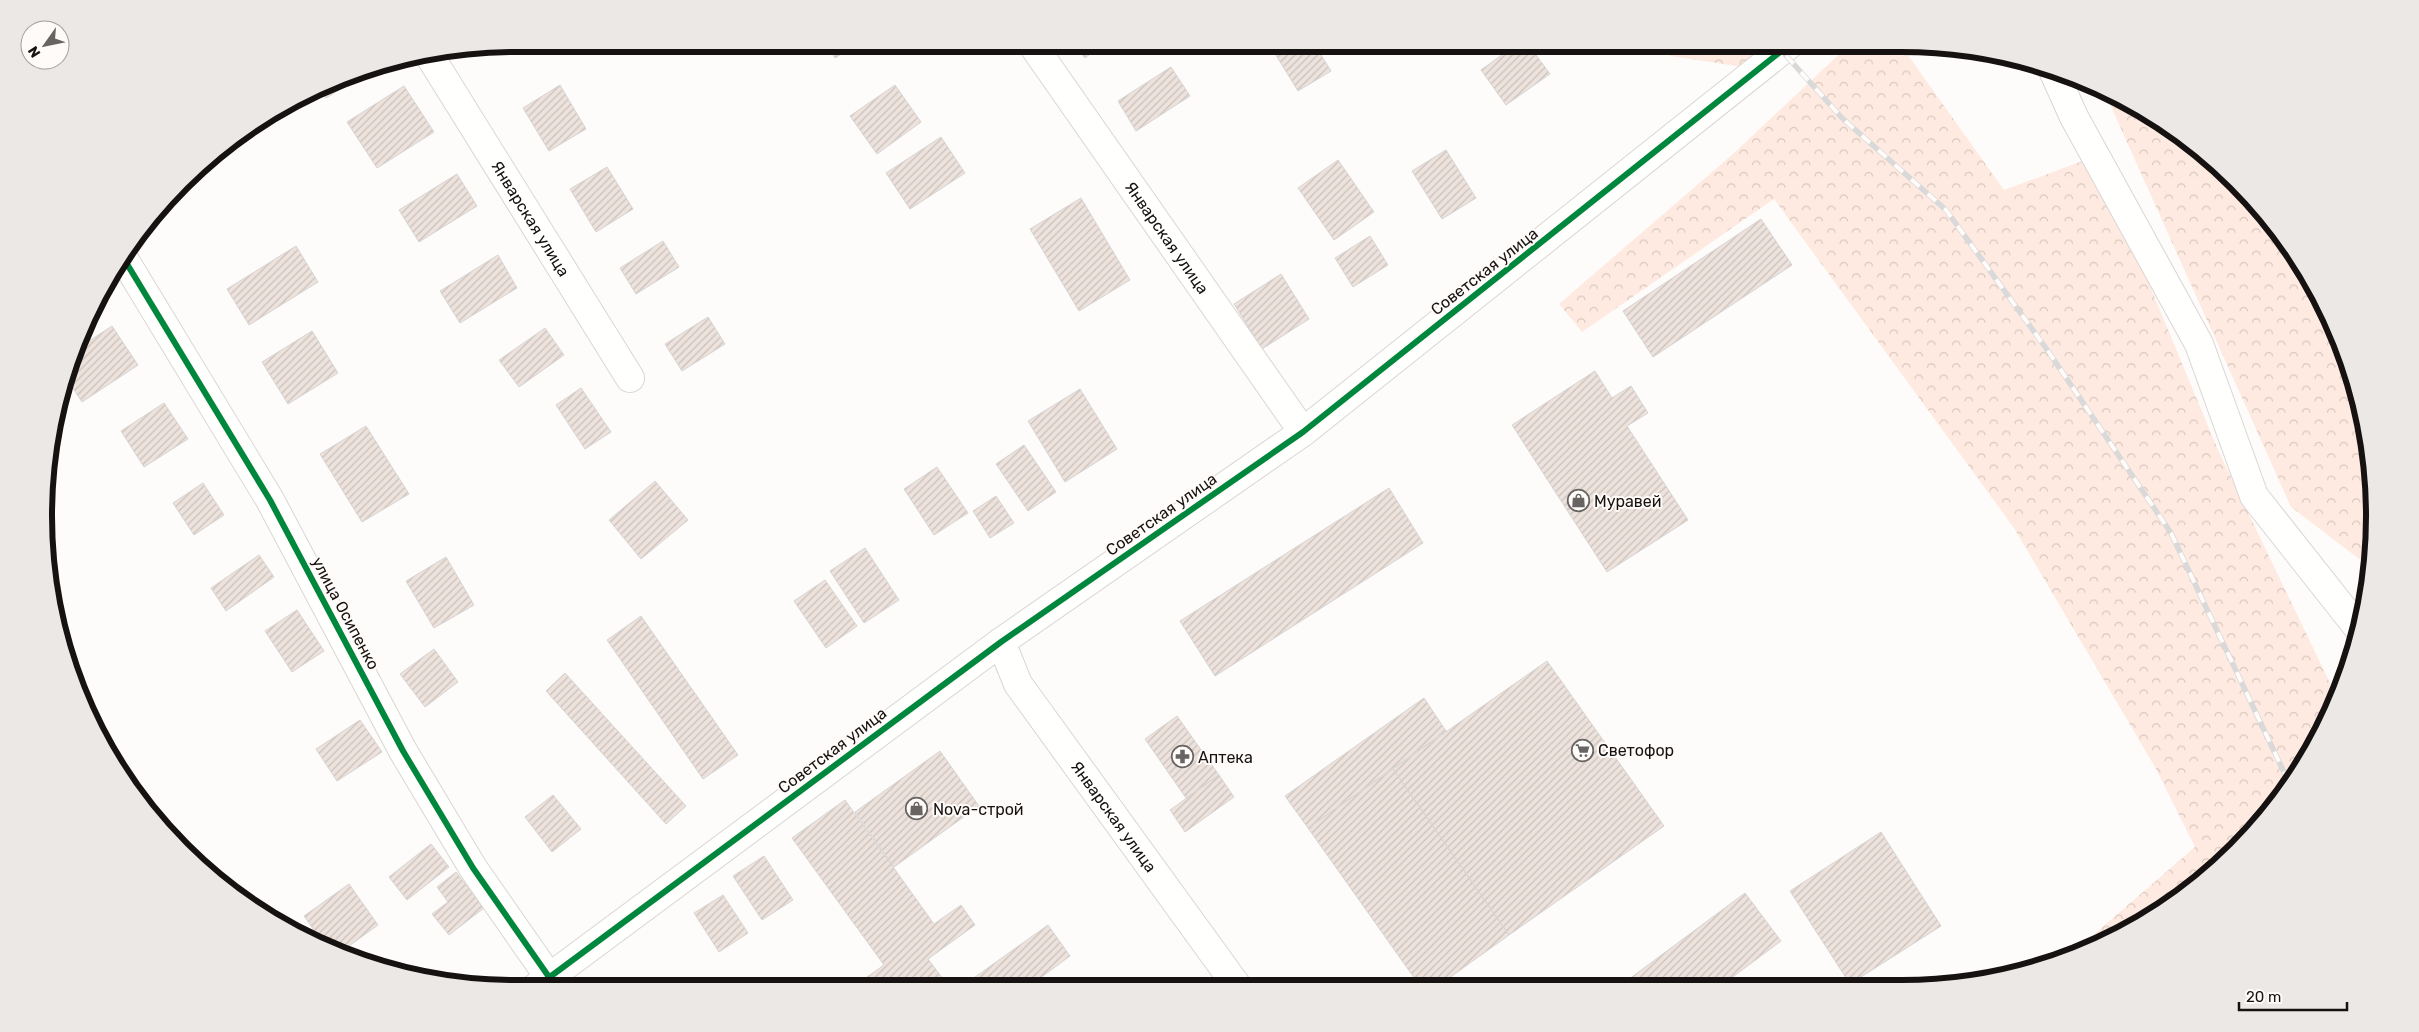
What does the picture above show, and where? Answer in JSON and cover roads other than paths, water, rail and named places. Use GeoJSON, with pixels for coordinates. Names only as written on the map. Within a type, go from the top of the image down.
{"type":"FeatureCollection","features":[{"type":"Feature","properties":{"kind":"street","name":"Январская улица"},"geometry":{"type":"LineString","coordinates":[[1038,52],[1303,432]]}},
{"type":"Feature","properties":{"kind":"street","name":"Советская улица"},"geometry":{"type":"LineString","coordinates":[[546,980],[1000,642],[1303,432],[1780,52]]}},
{"type":"Feature","properties":{"kind":"street","name":"Январская улица"},"geometry":{"type":"LineString","coordinates":[[432,60],[630,378]]}},
{"type":"Feature","properties":{"kind":"street"},"geometry":{"type":"LineString","coordinates":[[2057,79],[2074,117],[2200,344],[2254,496],[2354,623]]}},
{"type":"Feature","properties":{"kind":"street","name":"улица Осипенко"},"geometry":{"type":"LineString","coordinates":[[127,264],[270,500],[403,751],[540,980]]}},
{"type":"Feature","properties":{"kind":"street","name":"Январская улица"},"geometry":{"type":"LineString","coordinates":[[1000,642],[1018,684],[1233,980]]}},
{"type":"Feature","properties":{"kind":"railway"},"geometry":{"type":"LineString","coordinates":[[1783,52],[1842,118],[1946,210],[2048,351],[2171,533],[2286,777]]}},
{"type":"Feature","properties":{"kind":"place","name":"Муравей"},"geometry":{"type":"Point","coordinates":[1578,501]}},
{"type":"Feature","properties":{"kind":"place","name":"Светофор"},"geometry":{"type":"Point","coordinates":[1582,750]}},
{"type":"Feature","properties":{"kind":"place","name":"Аптека"},"geometry":{"type":"Point","coordinates":[1182,757]}},
{"type":"Feature","properties":{"kind":"place","name":"Nova-строй"},"geometry":{"type":"Point","coordinates":[917,809]}}]}
